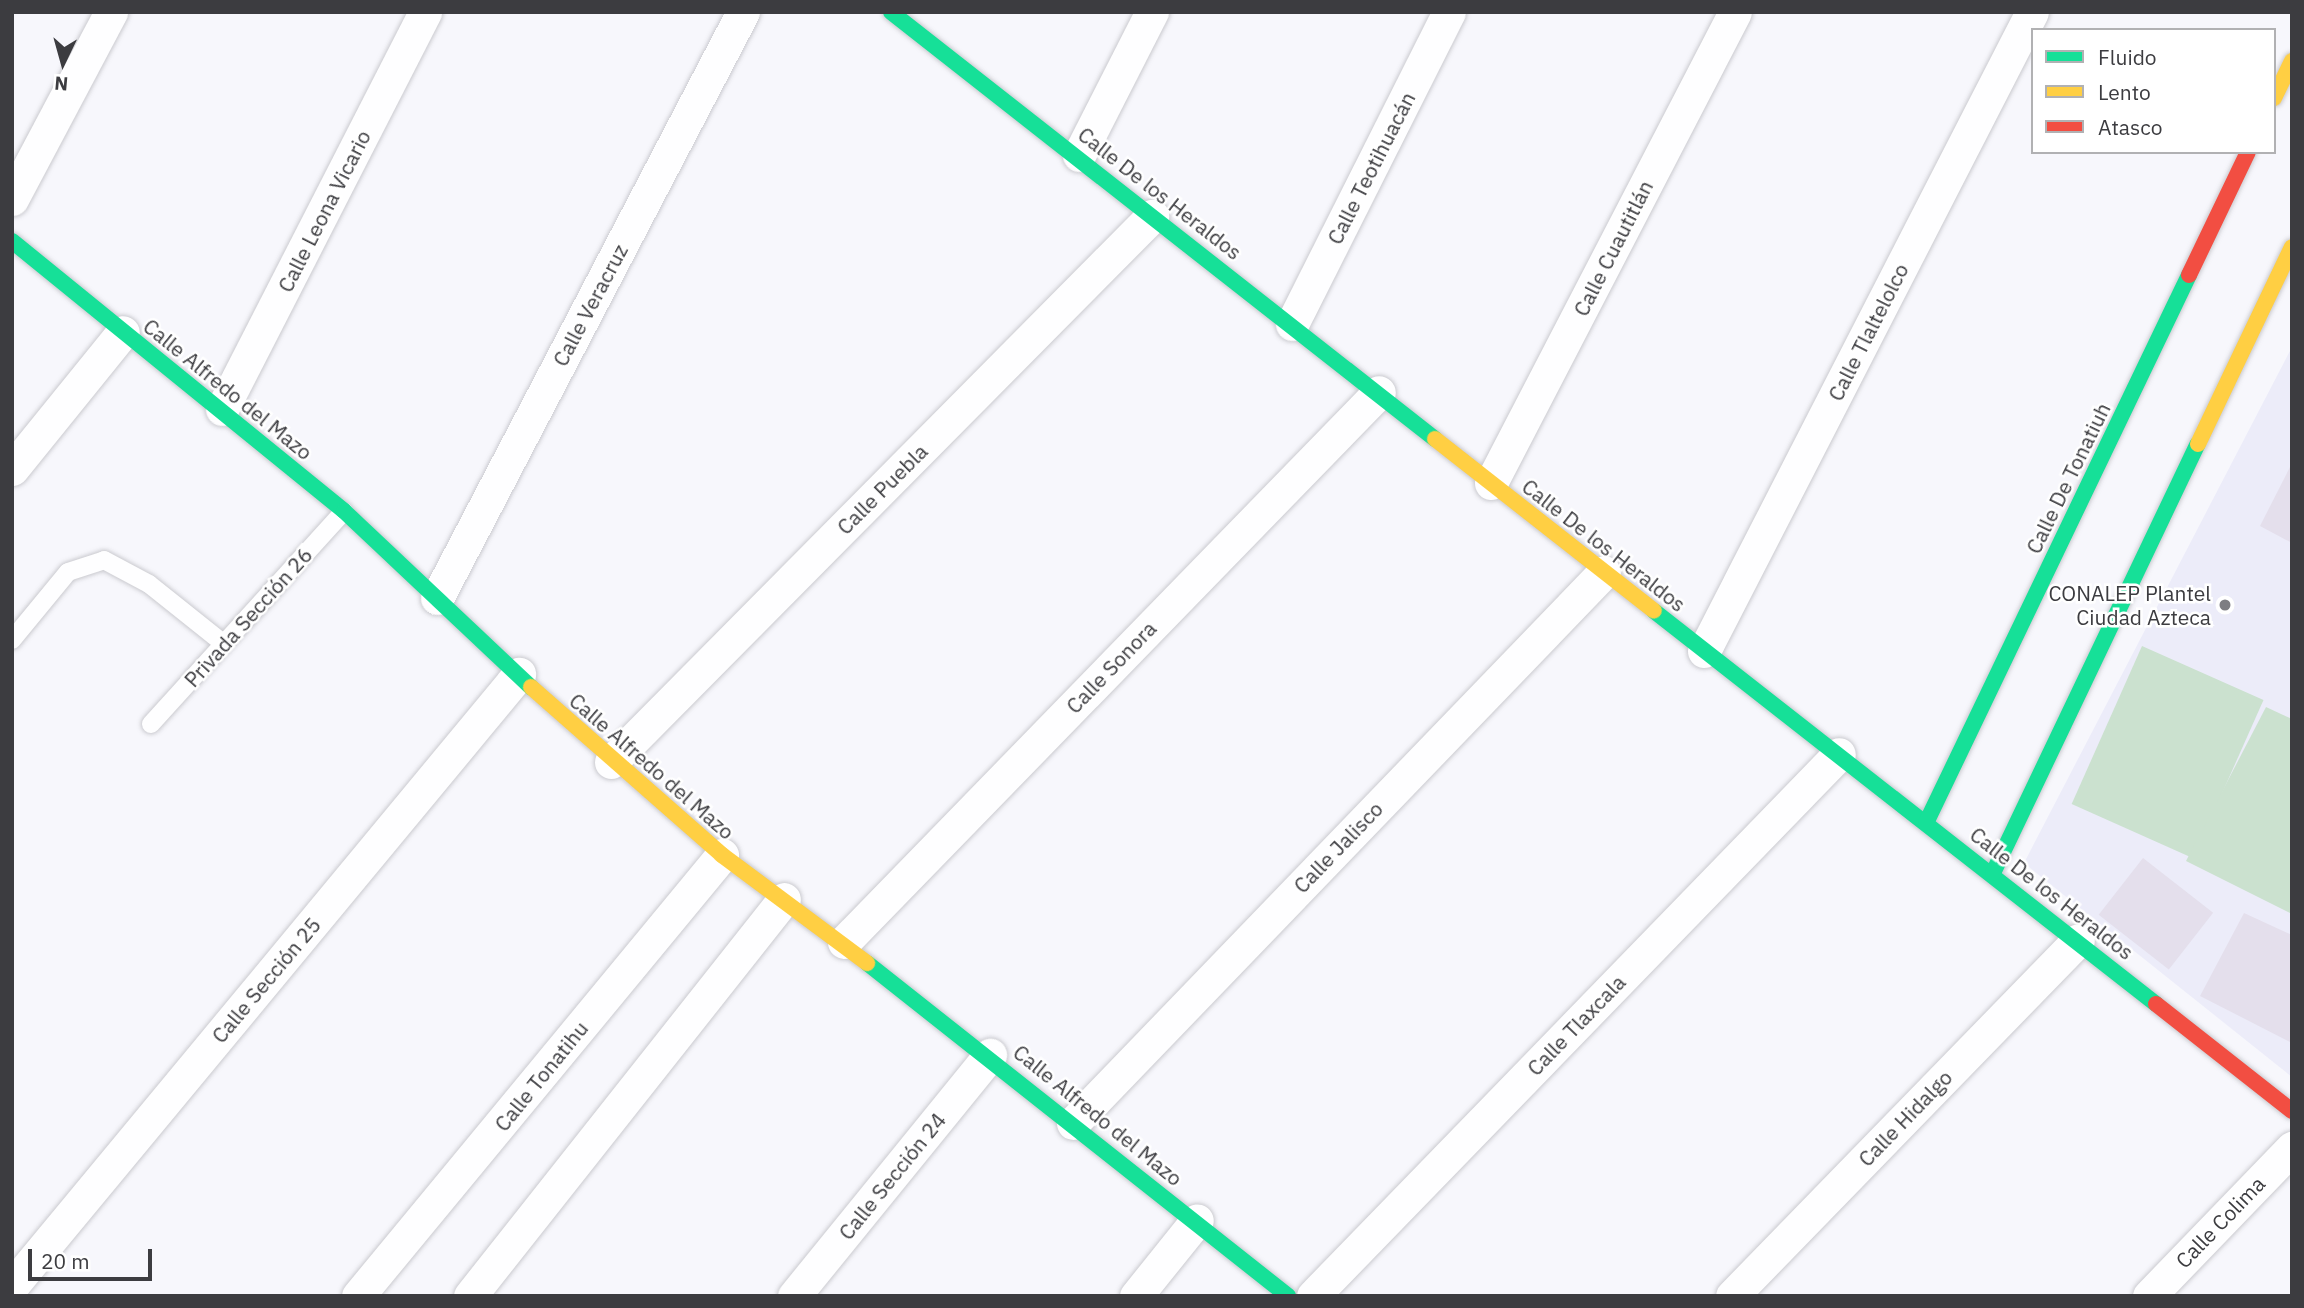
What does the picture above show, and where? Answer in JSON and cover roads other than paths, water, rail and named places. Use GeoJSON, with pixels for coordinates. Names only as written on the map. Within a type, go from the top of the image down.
{"type":"FeatureCollection","features":[{"type":"Feature","properties":{"kind":"street"},"geometry":{"type":"LineString","coordinates":[[12,199],[111,12]]}},
{"type":"Feature","properties":{"kind":"street","name":"Calle Leona Vicario"},"geometry":{"type":"LineString","coordinates":[[222,409],[425,12]]}},
{"type":"Feature","properties":{"kind":"street","name":"Calle Veracruz"},"geometry":{"type":"LineString","coordinates":[[437,598],[743,12]]}},
{"type":"Feature","properties":{"kind":"street","name":"Calle De los Heraldos"},"geometry":{"type":"LineString","coordinates":[[891,12],[1079,155],[1152,216],[1379,392],[1704,651],[1993,873],[2292,1111]]}},
{"type":"Feature","properties":{"kind":"street"},"geometry":{"type":"LineString","coordinates":[[1079,155],[1152,12]]}},
{"type":"Feature","properties":{"kind":"street","name":"Calle Teotihuacán"},"geometry":{"type":"LineString","coordinates":[[1292,324],[1449,12]]}},
{"type":"Feature","properties":{"kind":"street","name":"Calle Cuautitlán"},"geometry":{"type":"LineString","coordinates":[[1491,483],[1735,12]]}},
{"type":"Feature","properties":{"kind":"street","name":"Calle Tlaltelolco"},"geometry":{"type":"LineString","coordinates":[[1704,651],[2032,12]]}},
{"type":"Feature","properties":{"kind":"street"},"geometry":{"type":"LineString","coordinates":[[2276,94],[2292,61]]}},
{"type":"Feature","properties":{"kind":"street","name":"Calle De Tonatiuh"},"geometry":{"type":"LineString","coordinates":[[1926,823],[2247,154]]}},
{"type":"Feature","properties":{"kind":"street","name":"Calle Puebla"},"geometry":{"type":"LineString","coordinates":[[611,762],[1152,216]]}},
{"type":"Feature","properties":{"kind":"street","name":"Calle Alfredo del Mazo"},"geometry":{"type":"LineString","coordinates":[[12,241],[222,409],[344,511],[611,762],[722,855],[844,942],[990,1055],[1288,1296]]}},
{"type":"Feature","properties":{"kind":"street"},"geometry":{"type":"LineString","coordinates":[[1993,873],[2292,247]]}},
{"type":"Feature","properties":{"kind":"street"},"geometry":{"type":"LineString","coordinates":[[12,469],[123,332]]}},
{"type":"Feature","properties":{"kind":"street","name":"Calle Sonora"},"geometry":{"type":"LineString","coordinates":[[844,942],[1379,392]]}},
{"type":"Feature","properties":{"kind":"street","name":"Calle Jalisco"},"geometry":{"type":"LineString","coordinates":[[1073,1123],[1604,572]]}},
{"type":"Feature","properties":{"kind":"street","name":"Calle Sección 25"},"geometry":{"type":"LineString","coordinates":[[12,1286],[519,674]]}},
{"type":"Feature","properties":{"kind":"street","name":"Calle Tlaxcala"},"geometry":{"type":"LineString","coordinates":[[1313,1296],[1839,754]]}},
{"type":"Feature","properties":{"kind":"street","name":"Calle Tonatihu"},"geometry":{"type":"LineString","coordinates":[[358,1296],[722,855]]}},
{"type":"Feature","properties":{"kind":"street"},"geometry":{"type":"LineString","coordinates":[[470,1296],[784,899]]}},
{"type":"Feature","properties":{"kind":"street","name":"Calle Hidalgo"},"geometry":{"type":"LineString","coordinates":[[1732,1296],[2078,940]]}},
{"type":"Feature","properties":{"kind":"street","name":"Calle Sección 24"},"geometry":{"type":"LineString","coordinates":[[794,1296],[990,1055]]}},
{"type":"Feature","properties":{"kind":"street","name":"Calle Colima"},"geometry":{"type":"LineString","coordinates":[[2149,1296],[2292,1148]]}},
{"type":"Feature","properties":{"kind":"street"},"geometry":{"type":"LineString","coordinates":[[1136,1296],[1197,1220]]}},
{"type":"Feature","properties":{"kind":"lane","name":"Privada Sección 26"},"geometry":{"type":"LineString","coordinates":[[151,724],[344,511]]}},
{"type":"Feature","properties":{"kind":"lane"},"geometry":{"type":"LineString","coordinates":[[12,640],[68,572],[104,560],[149,584],[223,643]]}},
{"type":"Feature","properties":{"kind":"place","name":"CONALEP Plantel Ciudad Azteca"},"geometry":{"type":"Point","coordinates":[2225,605]}}]}
